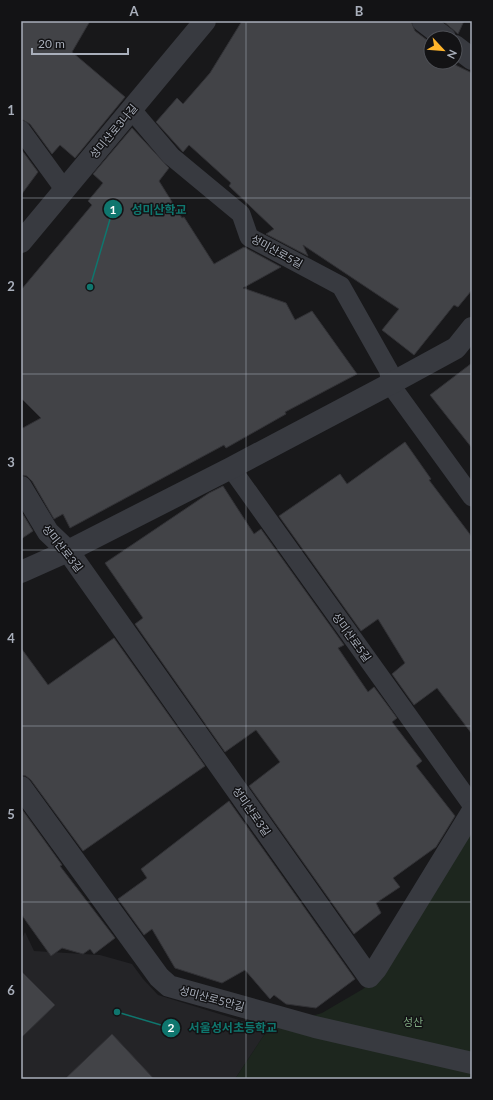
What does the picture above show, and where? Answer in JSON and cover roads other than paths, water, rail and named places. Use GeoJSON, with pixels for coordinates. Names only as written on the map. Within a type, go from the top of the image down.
{"type":"FeatureCollection","features":[{"type":"Feature","properties":{"kind":"street","name":"성미산로3나길"},"geometry":{"type":"LineString","coordinates":[[21,242],[205,21]]}},
{"type":"Feature","properties":{"kind":"street"},"geometry":{"type":"LineString","coordinates":[[423,21],[435,30]]}},
{"type":"Feature","properties":{"kind":"street"},"geometry":{"type":"LineString","coordinates":[[463,52],[472,59]]}},
{"type":"Feature","properties":{"kind":"street"},"geometry":{"type":"LineString","coordinates":[[21,572],[68,551],[231,468],[390,384],[456,348],[472,328]]}},
{"type":"Feature","properties":{"kind":"street","name":"성미산로3길"},"geometry":{"type":"LineString","coordinates":[[21,488],[48,532],[68,551],[369,977],[376,969],[472,812]]}},
{"type":"Feature","properties":{"kind":"street","name":"성미산로5안길"},"geometry":{"type":"LineString","coordinates":[[21,787],[159,977],[169,986],[314,1026],[472,1063]]}},
{"type":"Feature","properties":{"kind":"lane","name":"성미산로5길"},"geometry":{"type":"LineString","coordinates":[[131,109],[172,156],[241,214],[249,237],[342,286],[389,371],[390,384],[472,497]]}},
{"type":"Feature","properties":{"kind":"lane"},"geometry":{"type":"LineString","coordinates":[[21,130],[64,190]]}},
{"type":"Feature","properties":{"kind":"lane","name":"성미산로5길"},"geometry":{"type":"LineString","coordinates":[[231,468],[472,805]]}},
{"type":"Feature","properties":{"kind":"place","name":"성미산학교"},"geometry":{"type":"Point","coordinates":[90,287]}},
{"type":"Feature","properties":{"kind":"place","name":"서울성서초등학교"},"geometry":{"type":"Point","coordinates":[117,1012]}},
{"type":"Feature","properties":{"kind":"park label","name":"성산"},"geometry":{"type":"Point","coordinates":[413,1021]}}]}
